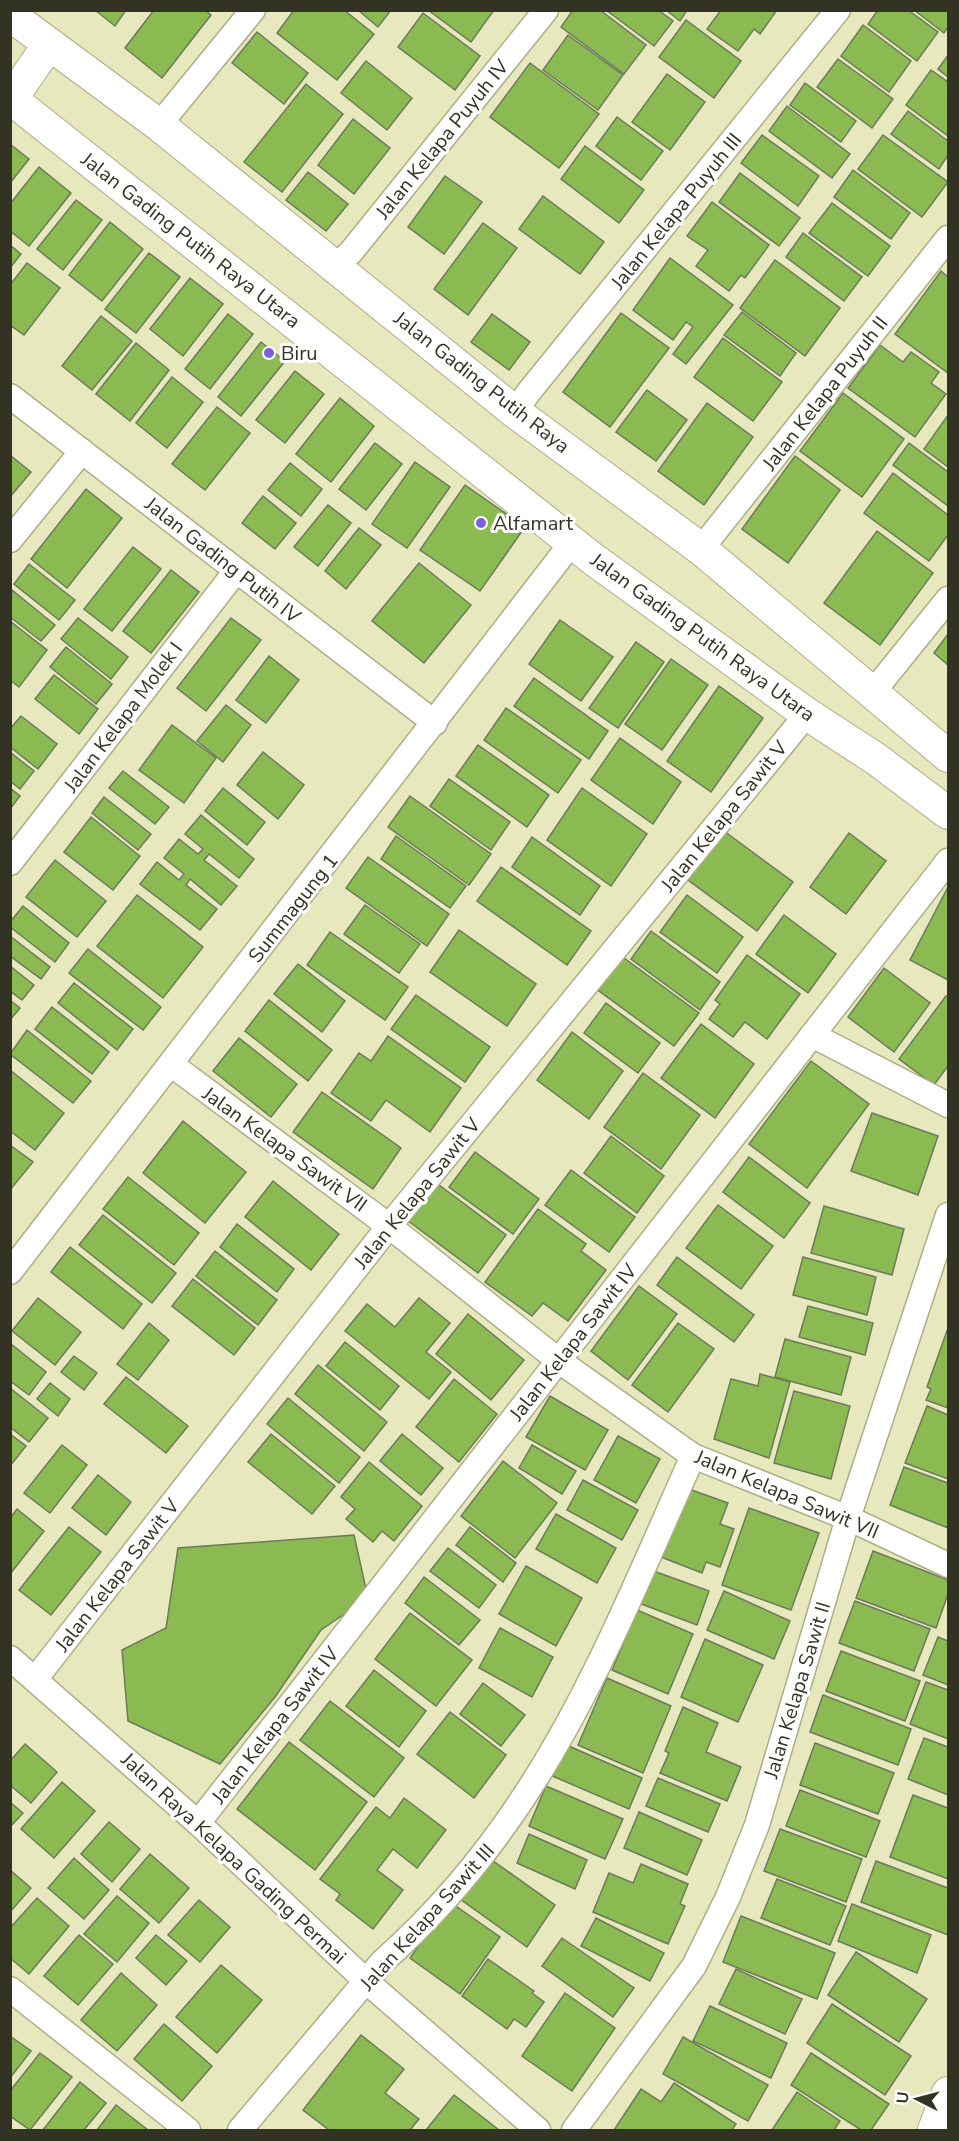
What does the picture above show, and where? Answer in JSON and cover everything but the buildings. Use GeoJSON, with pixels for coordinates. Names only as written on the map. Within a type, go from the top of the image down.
{"type":"FeatureCollection","features":[{"type":"Feature","properties":{"kind":"street"},"geometry":{"type":"LineString","coordinates":[[159,125],[253,10]]}},
{"type":"Feature","properties":{"kind":"street","name":"Jalan Kelapa Puyuh IV"},"geometry":{"type":"LineString","coordinates":[[336,265],[351,252],[546,10]]}},
{"type":"Feature","properties":{"kind":"street","name":"Jalan Kelapa Puyuh III"},"geometry":{"type":"LineString","coordinates":[[515,412],[838,10]]}},
{"type":"Feature","properties":{"kind":"street","name":"Jalan Gading Putih Raya"},"geometry":{"type":"LineString","coordinates":[[10,15],[47,47],[159,125],[336,265],[515,412],[701,549],[948,756]]}},
{"type":"Feature","properties":{"kind":"street"},"geometry":{"type":"LineString","coordinates":[[13,96],[47,47]]}},
{"type":"Feature","properties":{"kind":"street","name":"Jalan Gading Putih Raya Utara"},"geometry":{"type":"LineString","coordinates":[[13,96],[573,541],[807,714],[876,759],[948,813]]}},
{"type":"Feature","properties":{"kind":"street","name":"Jalan Kelapa Puyuh II"},"geometry":{"type":"LineString","coordinates":[[701,549],[948,238]]}},
{"type":"Feature","properties":{"kind":"street","name":"Jalan Gading Putih IV"},"geometry":{"type":"LineString","coordinates":[[10,396],[435,723]]}},
{"type":"Feature","properties":{"kind":"street"},"geometry":{"type":"LineString","coordinates":[[10,540],[82,451]]}},
{"type":"Feature","properties":{"kind":"street","name":"Summagung 1"},"geometry":{"type":"LineString","coordinates":[[10,1272],[172,1065],[573,541]]}},
{"type":"Feature","properties":{"kind":"street","name":"Jalan Kelapa Molek I"},"geometry":{"type":"LineString","coordinates":[[10,863],[236,571]]}},
{"type":"Feature","properties":{"kind":"street"},"geometry":{"type":"LineString","coordinates":[[873,692],[948,599]]}},
{"type":"Feature","properties":{"kind":"street","name":"Jalan Kelapa Sawit V"},"geometry":{"type":"LineString","coordinates":[[36,1678],[389,1226],[807,714]]}},
{"type":"Feature","properties":{"kind":"street","name":"Jalan Kelapa Sawit IV"},"geometry":{"type":"LineString","coordinates":[[198,1823],[948,861]]}},
{"type":"Feature","properties":{"kind":"street"},"geometry":{"type":"LineString","coordinates":[[812,1035],[948,1105]]}},
{"type":"Feature","properties":{"kind":"street","name":"Jalan Kelapa Sawit VII"},"geometry":{"type":"LineString","coordinates":[[172,1065],[389,1226],[558,1360],[693,1456],[849,1518],[948,1565]]}},
{"type":"Feature","properties":{"kind":"street","name":"Jalan Kelapa Sawit II"},"geometry":{"type":"LineString","coordinates":[[574,2130],[694,1966],[728,1897],[757,1825],[849,1518],[948,1215]]}},
{"type":"Feature","properties":{"kind":"street","name":"Jalan Kelapa Sawit III"},"geometry":{"type":"LineString","coordinates":[[240,2130],[368,1982],[382,1962],[430,1918],[468,1875],[524,1800],[586,1695],[693,1456]]}},
{"type":"Feature","properties":{"kind":"street","name":"Jalan Raya Kelapa Gading Permai"},"geometry":{"type":"LineString","coordinates":[[10,1658],[36,1678],[198,1823],[368,1982],[538,2130]]}},
{"type":"Feature","properties":{"kind":"street"},"geometry":{"type":"LineString","coordinates":[[10,1989],[188,2130]]}},
{"type":"Feature","properties":{"kind":"street"},"geometry":{"type":"LineString","coordinates":[[934,2130],[948,2093]]}},
{"type":"Feature","properties":{"kind":"place","name":"Biru"},"geometry":{"type":"Point","coordinates":[269,353]}},
{"type":"Feature","properties":{"kind":"place","name":"Alfamart"},"geometry":{"type":"Point","coordinates":[481,523]}}]}
